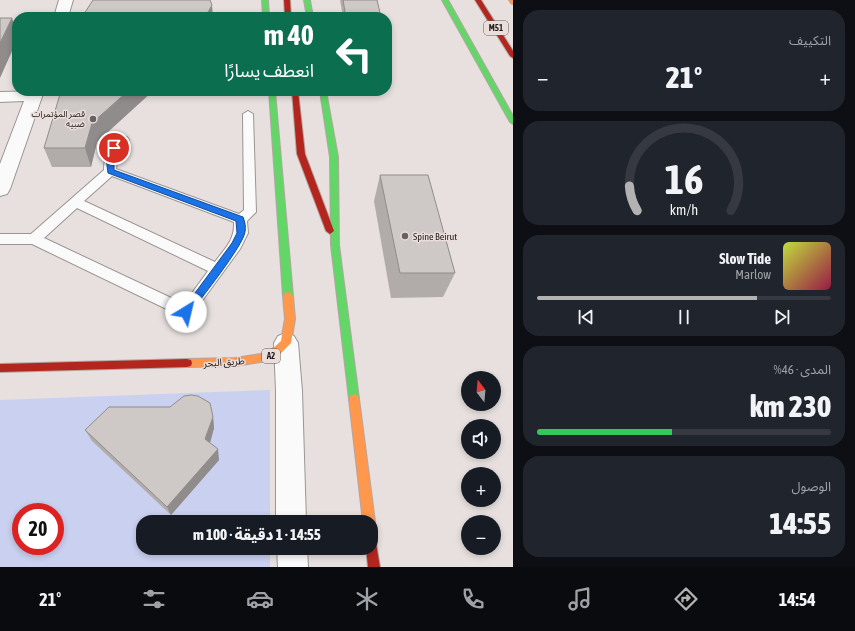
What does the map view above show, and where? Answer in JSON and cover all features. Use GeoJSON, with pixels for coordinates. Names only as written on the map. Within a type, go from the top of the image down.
{"type":"FeatureCollection","features":[{"type":"Feature","properties":{"kind":"highway"},"geometry":{"type":"LineString","coordinates":[[265,0],[266,12]]}},
{"type":"Feature","properties":{"kind":"highway"},"geometry":{"type":"LineString","coordinates":[[287,0],[288,12]]}},
{"type":"Feature","properties":{"kind":"highway"},"geometry":{"type":"LineString","coordinates":[[307,0],[309,12]]}},
{"type":"Feature","properties":{"kind":"highway"},"geometry":{"type":"LineString","coordinates":[[445,0],[513,122]]}},
{"type":"Feature","properties":{"kind":"highway","name":"M51"},"geometry":{"type":"LineString","coordinates":[[478,0],[513,56]]}},
{"type":"Feature","properties":{"kind":"highway","name":"A2"},"geometry":{"type":"LineString","coordinates":[[272,96],[290,319],[286,343]]}},
{"type":"Feature","properties":{"kind":"highway"},"geometry":{"type":"LineString","coordinates":[[295,96],[301,154],[335,245]]}},
{"type":"Feature","properties":{"kind":"highway"},"geometry":{"type":"LineString","coordinates":[[323,96],[334,157],[335,245],[368,515]]}},
{"type":"Feature","properties":{"kind":"highway","name":"طريق البحر"},"geometry":{"type":"LineString","coordinates":[[0,368],[235,362],[270,357],[286,343]]}},
{"type":"Feature","properties":{"kind":"highway"},"geometry":{"type":"LineString","coordinates":[[373,555],[374,567]]}},
{"type":"Feature","properties":{"kind":"street"},"geometry":{"type":"LineString","coordinates":[[62,12],[66,0]]}},
{"type":"Feature","properties":{"kind":"street"},"geometry":{"type":"LineString","coordinates":[[0,97],[12,96]]}},
{"type":"Feature","properties":{"kind":"street"},"geometry":{"type":"LineString","coordinates":[[0,189],[34,96]]}},
{"type":"Feature","properties":{"kind":"street"},"geometry":{"type":"LineString","coordinates":[[286,343],[289,391],[291,515]]}},
{"type":"Feature","properties":{"kind":"street"},"geometry":{"type":"LineString","coordinates":[[292,555],[293,567]]}},
{"type":"Feature","properties":{"kind":"lane"},"geometry":{"type":"LineString","coordinates":[[240,219],[250,212],[248,114]]}},
{"type":"Feature","properties":{"kind":"lane"},"geometry":{"type":"LineString","coordinates":[[34,239],[110,171],[110,158],[114,148],[123,140]]}},
{"type":"Feature","properties":{"kind":"lane"},"geometry":{"type":"LineString","coordinates":[[110,171],[240,219]]}},
{"type":"Feature","properties":{"kind":"lane"},"geometry":{"type":"LineString","coordinates":[[75,202],[217,269]]}},
{"type":"Feature","properties":{"kind":"lane"},"geometry":{"type":"LineString","coordinates":[[0,239],[34,239],[186,312],[235,245],[241,233],[240,219]]}},
{"type":"Feature","properties":{"kind":"shaded area"},"geometry":{"type":"Polygon","coordinates":[[[270,390],[270,515],[136,515],[136,555],[270,555],[270,567],[0,567],[0,400],[270,390]]]}},
{"type":"Feature","properties":{"kind":"building"},"geometry":{"type":"Polygon","coordinates":[[[93,0],[210,0],[212,5],[208,12],[85,12],[93,0]]]}},
{"type":"Feature","properties":{"kind":"building"},"geometry":{"type":"Polygon","coordinates":[[[343,0],[377,0],[380,12],[345,12],[343,0]]]}},
{"type":"Feature","properties":{"kind":"building"},"geometry":{"type":"Polygon","coordinates":[[[0,18],[12,18],[0,43],[0,18]]]}},
{"type":"Feature","properties":{"kind":"building"},"geometry":{"type":"Polygon","coordinates":[[[60,96],[122,96],[92,123],[85,148],[44,148],[60,96]]]}},
{"type":"Feature","properties":{"kind":"building"},"geometry":{"type":"Polygon","coordinates":[[[380,175],[428,175],[455,273],[400,273],[380,175]]]}},
{"type":"Feature","properties":{"kind":"building"},"geometry":{"type":"Polygon","coordinates":[[[184,396],[198,396],[210,403],[213,417],[205,439],[218,449],[167,507],[85,430],[109,407],[170,407],[184,396]]]}},
{"type":"Feature","properties":{"kind":"traffic: fast"},"geometry":{"type":"LineString","coordinates":[[265,0],[266,12]]}},
{"type":"Feature","properties":{"kind":"traffic: fast"},"geometry":{"type":"LineString","coordinates":[[307,0],[309,12]]}},
{"type":"Feature","properties":{"kind":"traffic: fast"},"geometry":{"type":"LineString","coordinates":[[445,0],[513,122]]}},
{"type":"Feature","properties":{"kind":"traffic: fast"},"geometry":{"type":"LineString","coordinates":[[272,96],[288,296]]}},
{"type":"Feature","properties":{"kind":"traffic: fast"},"geometry":{"type":"LineString","coordinates":[[324,96],[334,157],[335,245],[354,399]]}},
{"type":"Feature","properties":{"kind":"traffic: slow"},"geometry":{"type":"LineString","coordinates":[[187,363],[235,362],[270,357],[286,343],[290,319],[288,296]]}},
{"type":"Feature","properties":{"kind":"traffic: slow"},"geometry":{"type":"LineString","coordinates":[[354,399],[368,515]]}},
{"type":"Feature","properties":{"kind":"traffic: jam"},"geometry":{"type":"LineString","coordinates":[[287,0],[288,12]]}},
{"type":"Feature","properties":{"kind":"traffic: jam"},"geometry":{"type":"LineString","coordinates":[[478,0],[513,56]]}},
{"type":"Feature","properties":{"kind":"traffic: jam"},"geometry":{"type":"LineString","coordinates":[[295,96],[301,154],[330,231]]}},
{"type":"Feature","properties":{"kind":"traffic: jam"},"geometry":{"type":"LineString","coordinates":[[0,368],[187,363]]}},
{"type":"Feature","properties":{"kind":"traffic: jam"},"geometry":{"type":"LineString","coordinates":[[373,555],[374,567]]}},
{"type":"Feature","properties":{"kind":"place","name":"قصر المؤتمرات ضبيه"},"geometry":{"type":"Point","coordinates":[93,119]}},
{"type":"Feature","properties":{"kind":"place","name":"Spine Beirut"},"geometry":{"type":"Point","coordinates":[405,236]}},
{"type":"Feature","properties":{"kind":"route"},"geometry":{"type":"LineString","coordinates":[[114,148],[110,158],[110,171],[240,219],[241,233],[235,245],[186,312]]}}]}
